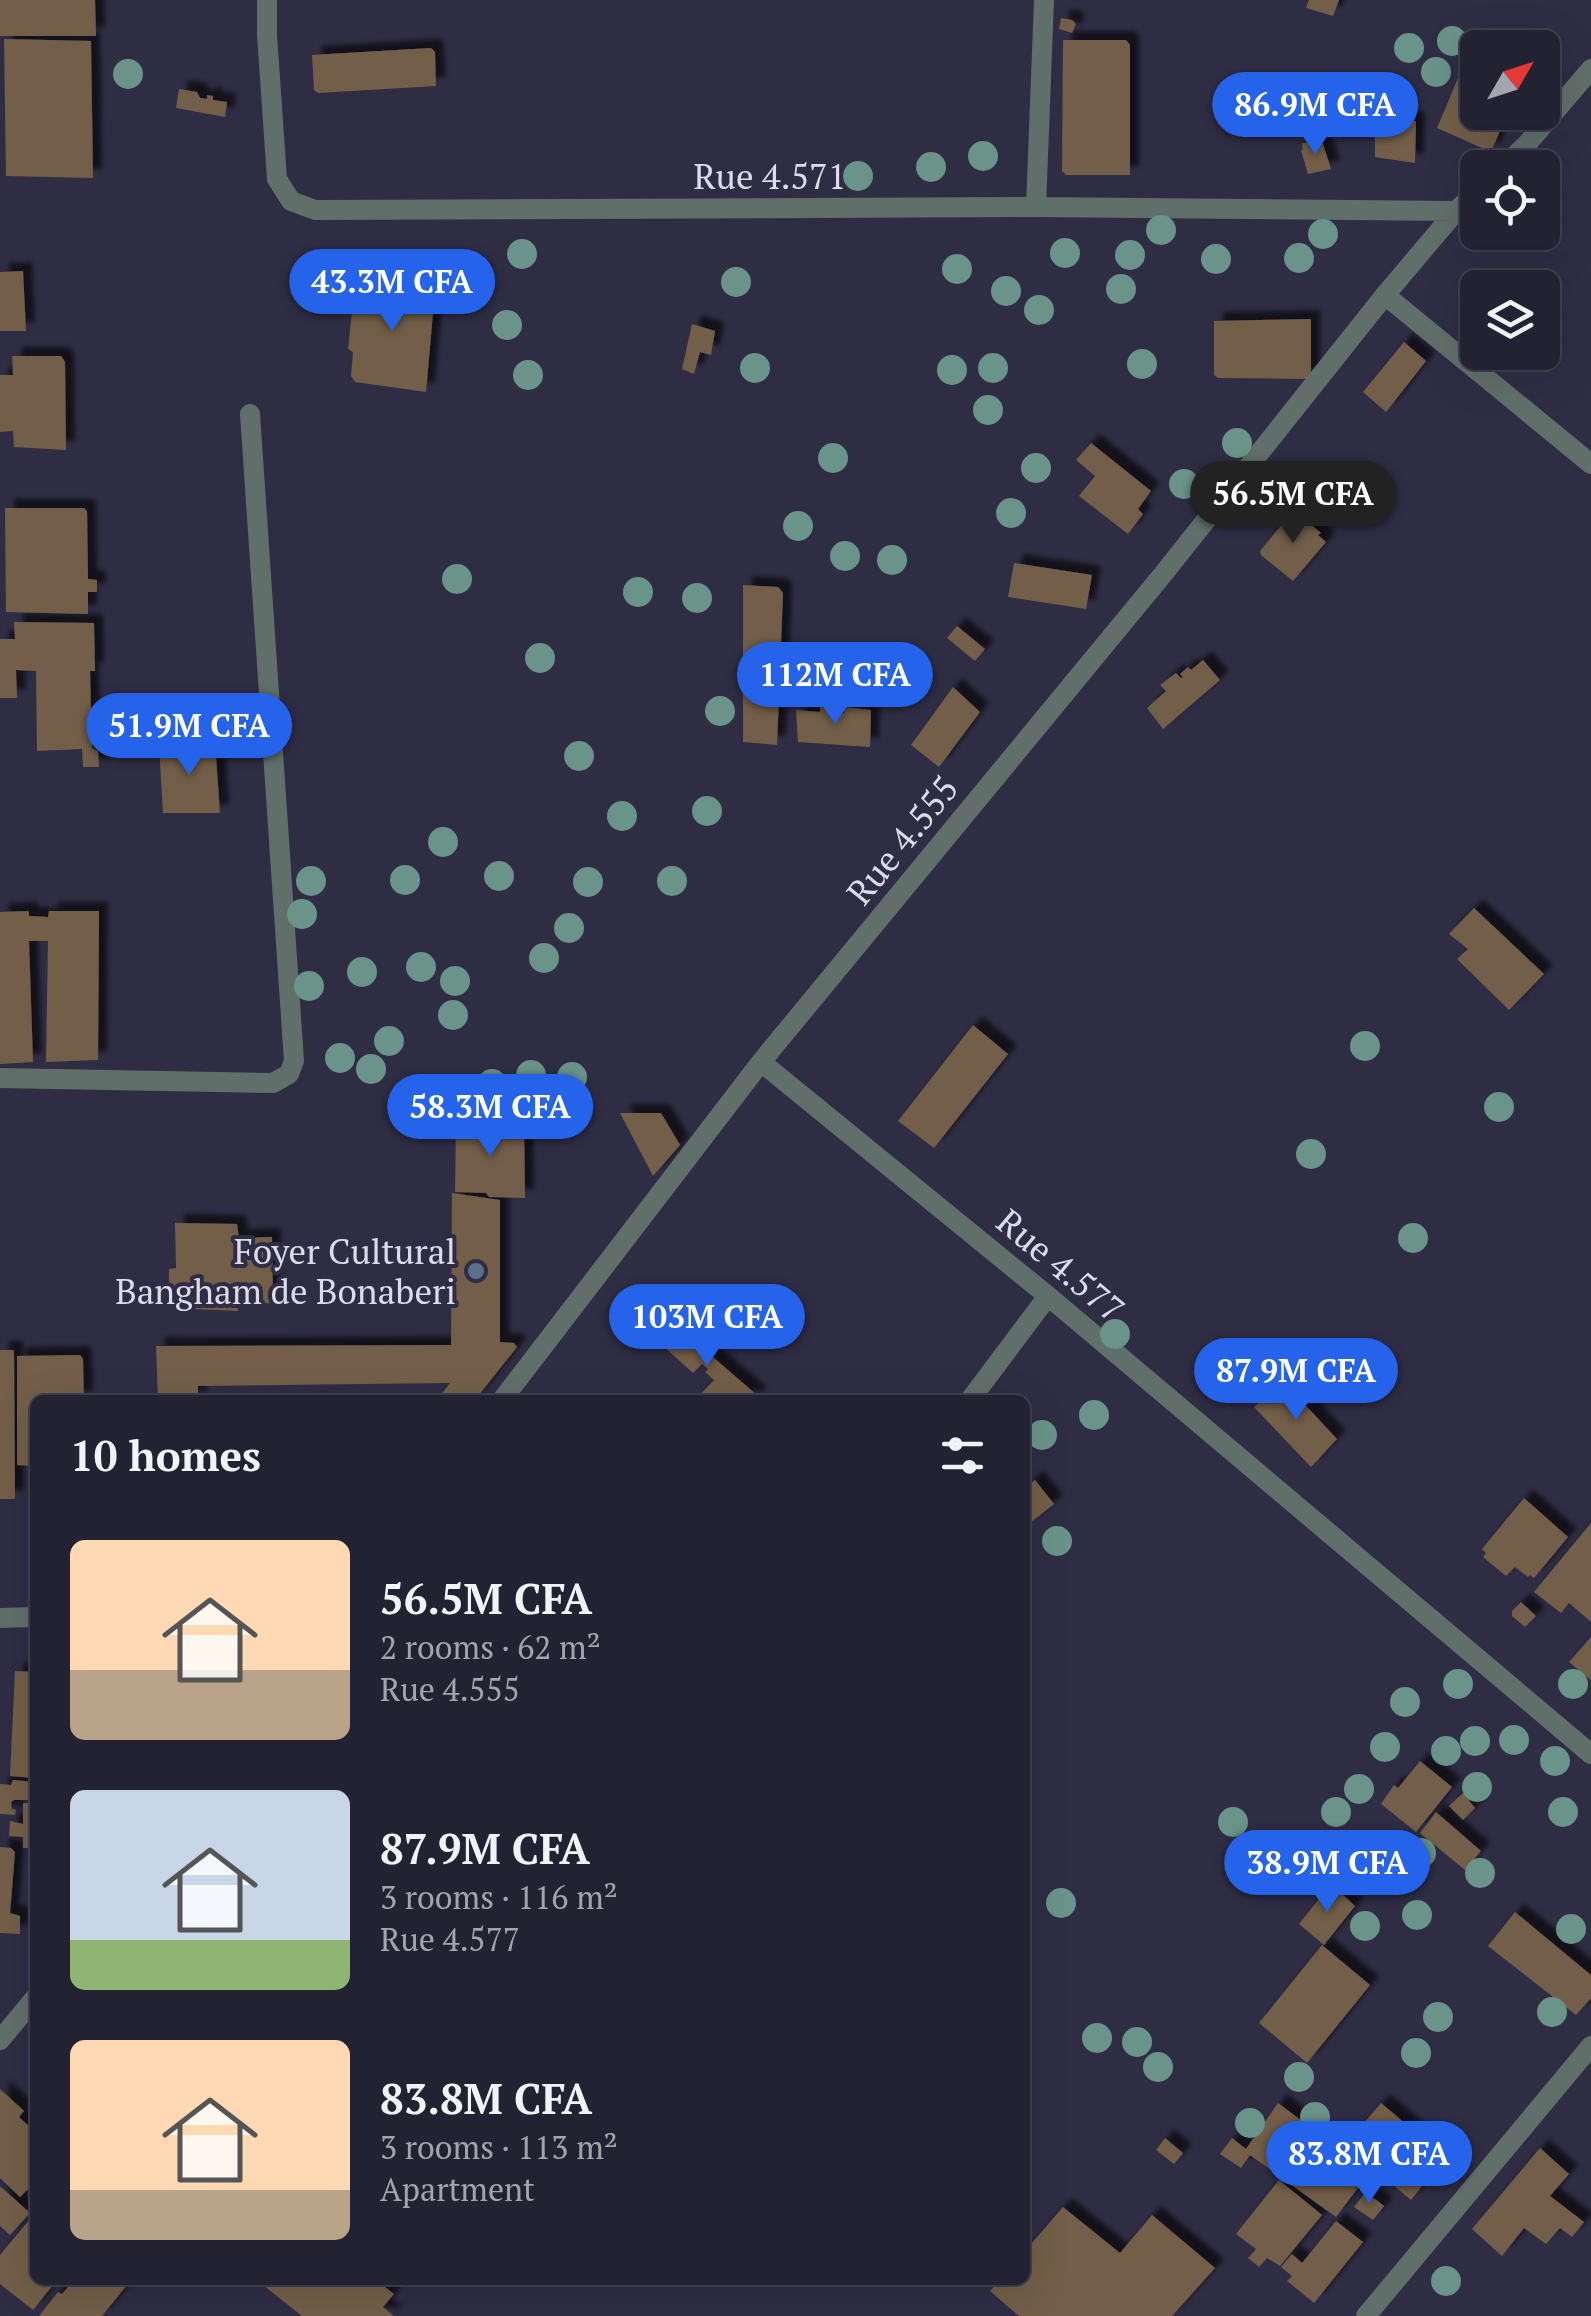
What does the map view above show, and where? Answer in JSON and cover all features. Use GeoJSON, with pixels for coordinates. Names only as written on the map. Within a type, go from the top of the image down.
{"type":"FeatureCollection","features":[{"type":"Feature","properties":{"kind":"street","name":"Rue 4.571"},"geometry":{"type":"LineString","coordinates":[[268,0],[277,178],[291,201],[314,210],[1456,210]]}},
{"type":"Feature","properties":{"kind":"street"},"geometry":{"type":"LineString","coordinates":[[1036,207],[1044,0]]}},
{"type":"Feature","properties":{"kind":"street"},"geometry":{"type":"LineString","coordinates":[[1522,150],[1591,69]]}},
{"type":"Feature","properties":{"kind":"street","name":"Rue 4.555"},"geometry":{"type":"LineString","coordinates":[[506,1395],[761,1062],[1460,207]]}},
{"type":"Feature","properties":{"kind":"street"},"geometry":{"type":"LineString","coordinates":[[1385,296],[1591,464]]}},
{"type":"Feature","properties":{"kind":"street"},"geometry":{"type":"LineString","coordinates":[[0,1078],[273,1083],[289,1074],[294,1061],[250,414]]}},
{"type":"Feature","properties":{"kind":"street","name":"Rue 4.577"},"geometry":{"type":"LineString","coordinates":[[761,1062],[1048,1296],[1591,1754]]}},
{"type":"Feature","properties":{"kind":"street"},"geometry":{"type":"LineString","coordinates":[[974,1395],[1048,1296]]}},
{"type":"Feature","properties":{"kind":"street"},"geometry":{"type":"LineString","coordinates":[[0,1618],[30,1617]]}},
{"type":"Feature","properties":{"kind":"street"},"geometry":{"type":"LineString","coordinates":[[0,2040],[30,2004]]}},
{"type":"Feature","properties":{"kind":"street"},"geometry":{"type":"LineString","coordinates":[[1366,2316],[1591,2046]]}},
{"type":"Feature","properties":{"kind":"building"},"geometry":{"type":"Polygon","coordinates":[[[0,0],[95,0],[96,36],[0,36],[0,0]]]}},
{"type":"Feature","properties":{"kind":"building"},"geometry":{"type":"Polygon","coordinates":[[[1309,0],[1339,0],[1333,16],[1306,8],[1309,0]]]}},
{"type":"Feature","properties":{"kind":"building"},"geometry":{"type":"Polygon","coordinates":[[[1061,18],[1076,24],[1072,33],[1059,29],[1061,18]]]}},
{"type":"Feature","properties":{"kind":"building"},"geometry":{"type":"Polygon","coordinates":[[[4,39],[91,41],[93,178],[6,176],[4,39]]]}},
{"type":"Feature","properties":{"kind":"building"},"geometry":{"type":"Polygon","coordinates":[[[1063,40],[1126,40],[1130,45],[1130,175],[1066,175],[1062,171],[1063,40]]]}},
{"type":"Feature","properties":{"kind":"building"},"geometry":{"type":"Polygon","coordinates":[[[431,48],[435,52],[436,86],[318,93],[314,90],[312,55],[431,48]]]}},
{"type":"Feature","properties":{"kind":"building"},"geometry":{"type":"Polygon","coordinates":[[[1460,73],[1460,130],[1500,130],[1492,150],[1486,150],[1437,128],[1460,73]]]}},
{"type":"Feature","properties":{"kind":"building"},"geometry":{"type":"Polygon","coordinates":[[[1317,87],[1320,134],[1300,136],[1295,90],[1317,87]]]}},
{"type":"Feature","properties":{"kind":"building"},"geometry":{"type":"Polygon","coordinates":[[[179,89],[197,92],[200,98],[207,99],[207,95],[227,102],[225,117],[176,108],[179,89]]]}},
{"type":"Feature","properties":{"kind":"building"},"geometry":{"type":"Polygon","coordinates":[[[1375,118],[1416,121],[1415,163],[1375,157],[1375,118]]]}},
{"type":"Feature","properties":{"kind":"building"},"geometry":{"type":"Polygon","coordinates":[[[1322,141],[1331,169],[1308,174],[1302,143],[1322,141]]]}},
{"type":"Feature","properties":{"kind":"building"},"geometry":{"type":"Polygon","coordinates":[[[23,271],[26,331],[0,331],[0,272],[23,271]]]}},
{"type":"Feature","properties":{"kind":"building"},"geometry":{"type":"Polygon","coordinates":[[[414,273],[421,275],[420,285],[435,290],[426,392],[355,382],[351,376],[353,352],[348,349],[354,294],[360,294],[361,279],[413,285],[414,273]]]}},
{"type":"Feature","properties":{"kind":"building"},"geometry":{"type":"Polygon","coordinates":[[[1311,319],[1311,379],[1214,375],[1214,321],[1311,319]]]}},
{"type":"Feature","properties":{"kind":"building"},"geometry":{"type":"Polygon","coordinates":[[[692,324],[715,331],[711,355],[700,352],[694,374],[682,369],[692,324]]]}},
{"type":"Feature","properties":{"kind":"building"},"geometry":{"type":"Polygon","coordinates":[[[1404,342],[1426,361],[1386,412],[1363,392],[1404,342]]]}},
{"type":"Feature","properties":{"kind":"building"},"geometry":{"type":"Polygon","coordinates":[[[12,356],[61,356],[65,362],[66,450],[14,447],[13,431],[0,432],[0,375],[13,375],[12,356]]]}},
{"type":"Feature","properties":{"kind":"building"},"geometry":{"type":"Polygon","coordinates":[[[1091,443],[1151,491],[1138,509],[1143,514],[1128,534],[1079,496],[1095,476],[1076,460],[1091,443]]]}},
{"type":"Feature","properties":{"kind":"building"},"geometry":{"type":"Polygon","coordinates":[[[5,508],[87,511],[88,579],[97,580],[97,592],[88,592],[88,614],[6,612],[5,508]]]}},
{"type":"Feature","properties":{"kind":"building"},"geometry":{"type":"Polygon","coordinates":[[[1294,510],[1326,542],[1293,581],[1260,551],[1294,510]]]}},
{"type":"Feature","properties":{"kind":"building"},"geometry":{"type":"Polygon","coordinates":[[[1014,563],[1092,575],[1086,609],[1008,597],[1014,563]]]}},
{"type":"Feature","properties":{"kind":"building"},"geometry":{"type":"Polygon","coordinates":[[[743,585],[778,587],[783,593],[777,745],[743,742],[743,585]]]}},
{"type":"Feature","properties":{"kind":"building"},"geometry":{"type":"Polygon","coordinates":[[[14,622],[94,623],[95,671],[90,671],[92,748],[98,751],[99,767],[83,767],[82,749],[37,751],[36,671],[16,670],[17,698],[0,698],[0,639],[15,639],[14,622]]]}},
{"type":"Feature","properties":{"kind":"building"},"geometry":{"type":"Polygon","coordinates":[[[957,626],[985,649],[975,661],[947,638],[957,626]]]}},
{"type":"Feature","properties":{"kind":"building"},"geometry":{"type":"Polygon","coordinates":[[[1203,660],[1220,680],[1163,729],[1147,708],[1166,691],[1160,685],[1176,673],[1183,677],[1180,674],[1188,667],[1191,670],[1203,660]]]}},
{"type":"Feature","properties":{"kind":"building"},"geometry":{"type":"Polygon","coordinates":[[[953,687],[980,712],[939,767],[911,745],[953,687]]]}},
{"type":"Feature","properties":{"kind":"building"},"geometry":{"type":"Polygon","coordinates":[[[820,707],[835,708],[836,713],[844,713],[844,707],[871,710],[870,747],[798,742],[796,710],[820,712],[820,707]]]}},
{"type":"Feature","properties":{"kind":"building"},"geometry":{"type":"Polygon","coordinates":[[[215,742],[220,813],[163,813],[159,744],[215,742]]]}},
{"type":"Feature","properties":{"kind":"building"},"geometry":{"type":"Polygon","coordinates":[[[1474,908],[1544,974],[1509,1010],[1457,959],[1468,949],[1449,934],[1474,908]]]}},
{"type":"Feature","properties":{"kind":"building"},"geometry":{"type":"Polygon","coordinates":[[[29,911],[29,916],[48,917],[49,911],[99,911],[98,1060],[46,1062],[48,941],[29,941],[33,1062],[0,1064],[0,912],[29,911]]]}},
{"type":"Feature","properties":{"kind":"building"},"geometry":{"type":"Polygon","coordinates":[[[973,1025],[1008,1054],[934,1148],[898,1121],[973,1025]]]}},
{"type":"Feature","properties":{"kind":"building"},"geometry":{"type":"Polygon","coordinates":[[[620,1113],[661,1113],[680,1145],[653,1176],[620,1113]]]}},
{"type":"Feature","properties":{"kind":"building"},"geometry":{"type":"Polygon","coordinates":[[[456,1121],[524,1123],[525,1198],[455,1192],[456,1121]]]}},
{"type":"Feature","properties":{"kind":"building","name":"Foyer Cultural Bangham de Bonaberi"},"geometry":{"type":"Polygon","coordinates":[[[452,1193],[500,1200],[500,1342],[517,1347],[479,1395],[441,1395],[450,1383],[198,1386],[198,1395],[158,1395],[156,1346],[451,1345],[452,1193]]]}},
{"type":"Feature","properties":{"kind":"building"},"geometry":{"type":"Polygon","coordinates":[[[175,1223],[237,1224],[239,1238],[272,1237],[273,1303],[237,1305],[238,1311],[169,1308],[169,1269],[176,1268],[175,1223]]]}},
{"type":"Feature","properties":{"kind":"building"},"geometry":{"type":"Polygon","coordinates":[[[677,1326],[757,1395],[700,1395],[714,1380],[705,1372],[708,1369],[702,1364],[693,1373],[662,1345],[677,1326]]]}},
{"type":"Feature","properties":{"kind":"building"},"geometry":{"type":"Polygon","coordinates":[[[0,1350],[14,1350],[15,1499],[0,1499],[0,1350]]]}},
{"type":"Feature","properties":{"kind":"building"},"geometry":{"type":"Polygon","coordinates":[[[80,1355],[83,1359],[84,1395],[30,1395],[30,1466],[17,1465],[17,1356],[80,1355]]]}},
{"type":"Feature","properties":{"kind":"building"},"geometry":{"type":"Polygon","coordinates":[[[1282,1380],[1337,1439],[1311,1467],[1254,1407],[1282,1380]]]}},
{"type":"Feature","properties":{"kind":"building"},"geometry":{"type":"Polygon","coordinates":[[[1035,1480],[1054,1504],[1030,1523],[1030,1484],[1035,1480]]]}},
{"type":"Feature","properties":{"kind":"building"},"geometry":{"type":"Polygon","coordinates":[[[1524,1498],[1568,1537],[1534,1578],[1515,1567],[1506,1576],[1483,1557],[1486,1553],[1482,1549],[1524,1498]]]}},
{"type":"Feature","properties":{"kind":"building"},"geometry":{"type":"Polygon","coordinates":[[[1591,1523],[1591,1622],[1569,1603],[1561,1613],[1534,1592],[1591,1523]]]}},
{"type":"Feature","properties":{"kind":"building"},"geometry":{"type":"Polygon","coordinates":[[[1521,1602],[1536,1616],[1525,1627],[1512,1616],[1521,1602]]]}},
{"type":"Feature","properties":{"kind":"building"},"geometry":{"type":"Polygon","coordinates":[[[1591,1637],[1591,1680],[1569,1662],[1591,1637]]]}},
{"type":"Feature","properties":{"kind":"building"},"geometry":{"type":"Polygon","coordinates":[[[15,1671],[30,1672],[30,1778],[10,1776],[15,1671]]]}},
{"type":"Feature","properties":{"kind":"building"},"geometry":{"type":"Polygon","coordinates":[[[1420,1761],[1452,1787],[1416,1832],[1381,1804],[1394,1785],[1398,1788],[1420,1761]]]}},
{"type":"Feature","properties":{"kind":"building"},"geometry":{"type":"Polygon","coordinates":[[[13,1780],[30,1782],[30,1800],[11,1802],[15,1815],[0,1814],[0,1784],[11,1785],[13,1780]]]}},
{"type":"Feature","properties":{"kind":"building"},"geometry":{"type":"Polygon","coordinates":[[[1463,1793],[1475,1808],[1463,1820],[1449,1806],[1463,1793]]]}},
{"type":"Feature","properties":{"kind":"building"},"geometry":{"type":"Polygon","coordinates":[[[23,1803],[30,1803],[30,1848],[23,1848],[23,1837],[9,1836],[10,1821],[23,1824],[23,1803]]]}},
{"type":"Feature","properties":{"kind":"building"},"geometry":{"type":"Polygon","coordinates":[[[1436,1812],[1481,1851],[1465,1870],[1420,1833],[1436,1812]]]}},
{"type":"Feature","properties":{"kind":"building"},"geometry":{"type":"Polygon","coordinates":[[[0,1847],[15,1852],[10,1913],[20,1916],[20,1934],[0,1933],[0,1847]]]}},
{"type":"Feature","properties":{"kind":"building"},"geometry":{"type":"Polygon","coordinates":[[[1331,1884],[1355,1906],[1324,1945],[1299,1924],[1331,1884]]]}},
{"type":"Feature","properties":{"kind":"building"},"geometry":{"type":"Polygon","coordinates":[[[1515,1912],[1591,1975],[1591,1998],[1576,2015],[1488,1946],[1515,1912]]]}},
{"type":"Feature","properties":{"kind":"building"},"geometry":{"type":"Polygon","coordinates":[[[1322,1945],[1370,1985],[1307,2063],[1259,2023],[1322,1945]]]}},
{"type":"Feature","properties":{"kind":"building"},"geometry":{"type":"Polygon","coordinates":[[[0,2089],[24,2111],[19,2117],[30,2127],[30,2187],[20,2197],[0,2178],[0,2089]]]}},
{"type":"Feature","properties":{"kind":"building"},"geometry":{"type":"Polygon","coordinates":[[[1278,2103],[1370,2172],[1336,2217],[1250,2155],[1241,2168],[1220,2154],[1232,2138],[1246,2149],[1278,2103]]]}},
{"type":"Feature","properties":{"kind":"building"},"geometry":{"type":"Polygon","coordinates":[[[1381,2103],[1445,2157],[1411,2200],[1345,2145],[1381,2103]]]}},
{"type":"Feature","properties":{"kind":"building"},"geometry":{"type":"Polygon","coordinates":[[[1165,2138],[1183,2153],[1174,2164],[1156,2150],[1165,2138]]]}},
{"type":"Feature","properties":{"kind":"building"},"geometry":{"type":"Polygon","coordinates":[[[1540,2148],[1569,2174],[1550,2196],[1584,2222],[1572,2237],[1560,2228],[1546,2244],[1524,2228],[1502,2256],[1472,2229],[1540,2148]]]}},
{"type":"Feature","properties":{"kind":"building"},"geometry":{"type":"Polygon","coordinates":[[[1279,2180],[1322,2215],[1280,2266],[1267,2258],[1259,2267],[1248,2258],[1256,2249],[1236,2234],[1279,2180]]]}},
{"type":"Feature","properties":{"kind":"building"},"geometry":{"type":"Polygon","coordinates":[[[0,2186],[30,2213],[10,2235],[0,2226],[0,2186]]]}},
{"type":"Feature","properties":{"kind":"building"},"geometry":{"type":"Polygon","coordinates":[[[1366,2192],[1384,2206],[1373,2220],[1354,2207],[1366,2192]]]}},
{"type":"Feature","properties":{"kind":"building"},"geometry":{"type":"Polygon","coordinates":[[[1063,2207],[1120,2253],[1152,2215],[1215,2268],[1172,2316],[1019,2316],[990,2291],[995,2285],[1030,2285],[1030,2245],[1063,2207]]]}},
{"type":"Feature","properties":{"kind":"building"},"geometry":{"type":"Polygon","coordinates":[[[30,2219],[30,2285],[53,2285],[33,2310],[0,2284],[0,2255],[30,2219]]]}},
{"type":"Feature","properties":{"kind":"building"},"geometry":{"type":"Polygon","coordinates":[[[1336,2221],[1363,2242],[1314,2303],[1287,2281],[1292,2276],[1281,2267],[1292,2254],[1302,2263],[1336,2221]]]}},
{"type":"Feature","properties":{"kind":"building"},"geometry":{"type":"Polygon","coordinates":[[[70,2285],[127,2285],[102,2316],[39,2316],[58,2292],[62,2294],[70,2285]]]}},
{"type":"Feature","properties":{"kind":"building"},"geometry":{"type":"Polygon","coordinates":[[[382,2285],[394,2294],[383,2307],[394,2316],[302,2316],[264,2286],[382,2285]]]}},
{"type":"Feature","properties":{"kind":"place","name":"Foyer Cultural Bangham de Bonaberi"},"geometry":{"type":"Point","coordinates":[476,1271]}}]}
